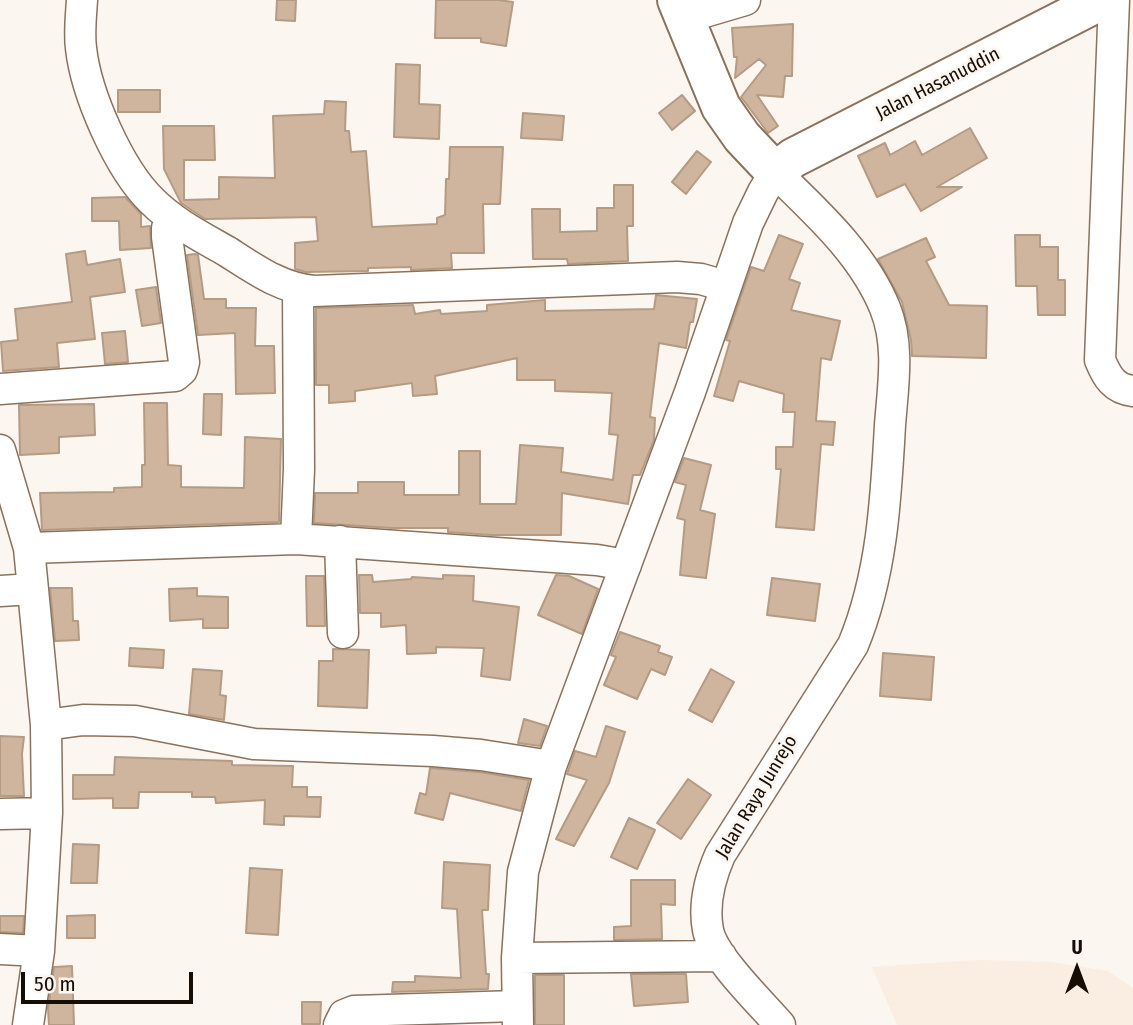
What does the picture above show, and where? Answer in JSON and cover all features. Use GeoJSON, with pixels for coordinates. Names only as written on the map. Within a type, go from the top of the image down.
{"type":"FeatureCollection","features":[{"type":"Feature","properties":{"kind":"main road","name":"Jalan Hasanuddin"},"geometry":{"type":"LineString","coordinates":[[775,172],[793,158],[1102,0]]}},
{"type":"Feature","properties":{"kind":"main road"},"geometry":{"type":"LineString","coordinates":[[681,9],[721,107],[743,137],[775,172]]}},
{"type":"Feature","properties":{"kind":"street"},"geometry":{"type":"LineString","coordinates":[[82,0],[81,48],[90,87],[123,163],[153,202],[173,219],[275,282],[314,291],[677,277],[701,279],[725,286]]}},
{"type":"Feature","properties":{"kind":"street"},"geometry":{"type":"LineString","coordinates":[[681,9],[745,0]]}},
{"type":"Feature","properties":{"kind":"street"},"geometry":{"type":"LineString","coordinates":[[1114,0],[1100,360],[1112,382],[1123,390],[1133,391]]}},
{"type":"Feature","properties":{"kind":"street"},"geometry":{"type":"LineString","coordinates":[[339,1025],[344,1015],[354,1011],[517,1015],[517,958],[523,872],[551,766],[690,392],[748,223],[762,192],[775,172]]}},
{"type":"Feature","properties":{"kind":"street","name":"Jalan Raya Junrejo"},"geometry":{"type":"LineString","coordinates":[[775,172],[837,236],[871,280],[886,310],[894,345],[887,487],[871,594],[853,645],[720,855],[711,877],[706,915],[708,932],[721,956],[780,1025]]}},
{"type":"Feature","properties":{"kind":"street"},"geometry":{"type":"LineString","coordinates":[[0,389],[175,376],[182,370],[184,362],[167,237],[167,228],[173,219]]}},
{"type":"Feature","properties":{"kind":"street"},"geometry":{"type":"LineString","coordinates":[[296,539],[299,469],[298,289]]}},
{"type":"Feature","properties":{"kind":"street"},"geometry":{"type":"LineString","coordinates":[[0,450],[29,548],[46,725],[47,813],[38,951],[28,1025]]}},
{"type":"Feature","properties":{"kind":"street"},"geometry":{"type":"LineString","coordinates":[[29,548],[296,539],[597,560],[626,565]]}},
{"type":"Feature","properties":{"kind":"street"},"geometry":{"type":"LineString","coordinates":[[340,541],[342,633]]}},
{"type":"Feature","properties":{"kind":"street"},"geometry":{"type":"LineString","coordinates":[[0,591],[33,589]]}},
{"type":"Feature","properties":{"kind":"street"},"geometry":{"type":"LineString","coordinates":[[46,725],[83,720],[135,721],[254,744],[433,751],[551,766]]}},
{"type":"Feature","properties":{"kind":"street"},"geometry":{"type":"LineString","coordinates":[[0,814],[47,813]]}},
{"type":"Feature","properties":{"kind":"street"},"geometry":{"type":"LineString","coordinates":[[0,949],[38,951]]}},
{"type":"Feature","properties":{"kind":"street"},"geometry":{"type":"LineString","coordinates":[[517,958],[721,956]]}},
{"type":"Feature","properties":{"kind":"shaded area"},"geometry":{"type":"Polygon","coordinates":[[[977,960],[1051,962],[1108,971],[1133,988],[1133,1025],[897,1025],[872,967],[977,960]]]}},
{"type":"Feature","properties":{"kind":"building"},"geometry":{"type":"Polygon","coordinates":[[[277,0],[296,0],[295,21],[276,20],[277,0]]]}},
{"type":"Feature","properties":{"kind":"building"},"geometry":{"type":"Polygon","coordinates":[[[436,0],[513,2],[506,46],[481,42],[481,38],[435,38],[436,0]]]}},
{"type":"Feature","properties":{"kind":"building"},"geometry":{"type":"Polygon","coordinates":[[[793,24],[792,76],[785,76],[783,97],[757,95],[778,126],[768,133],[741,97],[766,65],[759,59],[735,78],[737,57],[734,57],[732,28],[793,24]]]}},
{"type":"Feature","properties":{"kind":"building"},"geometry":{"type":"Polygon","coordinates":[[[396,64],[420,65],[419,104],[440,105],[439,139],[394,137],[396,64]]]}},
{"type":"Feature","properties":{"kind":"building"},"geometry":{"type":"Polygon","coordinates":[[[118,90],[160,90],[160,112],[118,112],[118,90]]]}},
{"type":"Feature","properties":{"kind":"building"},"geometry":{"type":"Polygon","coordinates":[[[682,95],[695,111],[672,130],[659,113],[682,95]]]}},
{"type":"Feature","properties":{"kind":"building"},"geometry":{"type":"Polygon","coordinates":[[[325,101],[346,102],[345,131],[349,131],[351,152],[366,151],[372,227],[437,224],[437,218],[445,215],[450,147],[503,147],[500,204],[483,204],[484,253],[451,253],[452,268],[368,268],[368,271],[306,272],[295,269],[295,243],[318,241],[316,217],[205,219],[181,203],[164,169],[163,126],[214,126],[215,160],[184,160],[184,200],[219,199],[219,177],[275,178],[273,116],[324,114],[325,101]]]}},
{"type":"Feature","properties":{"kind":"building"},"geometry":{"type":"Polygon","coordinates":[[[523,113],[564,116],[562,140],[521,138],[523,113]]]}},
{"type":"Feature","properties":{"kind":"building"},"geometry":{"type":"Polygon","coordinates":[[[970,128],[987,158],[937,187],[962,187],[921,211],[905,184],[877,197],[858,156],[885,143],[890,155],[915,141],[922,155],[970,128]]]}},
{"type":"Feature","properties":{"kind":"building"},"geometry":{"type":"Polygon","coordinates":[[[697,151],[711,162],[686,194],[672,182],[697,151]]]}},
{"type":"Feature","properties":{"kind":"building"},"geometry":{"type":"Polygon","coordinates":[[[614,185],[633,185],[633,226],[627,226],[628,261],[568,264],[567,259],[533,259],[532,209],[560,209],[560,232],[597,231],[597,208],[614,208],[614,185]]]}},
{"type":"Feature","properties":{"kind":"building"},"geometry":{"type":"Polygon","coordinates":[[[125,197],[141,214],[141,227],[150,226],[151,248],[120,250],[119,221],[92,221],[92,198],[125,197]]]}},
{"type":"Feature","properties":{"kind":"building"},"geometry":{"type":"Polygon","coordinates":[[[779,235],[803,244],[789,279],[800,283],[791,310],[840,321],[831,360],[821,358],[816,421],[835,422],[833,445],[821,444],[814,530],[776,527],[781,469],[776,469],[776,447],[793,447],[795,412],[783,412],[784,394],[739,381],[733,401],[714,396],[730,341],[726,340],[751,267],[764,271],[779,235]]]}},
{"type":"Feature","properties":{"kind":"building"},"geometry":{"type":"Polygon","coordinates":[[[1015,235],[1040,235],[1040,247],[1058,247],[1058,280],[1065,280],[1065,315],[1038,315],[1037,286],[1016,286],[1015,235]]]}},
{"type":"Feature","properties":{"kind":"building"},"geometry":{"type":"Polygon","coordinates":[[[926,238],[935,257],[926,261],[949,305],[987,306],[986,358],[912,356],[902,302],[878,259],[926,238]]]}},
{"type":"Feature","properties":{"kind":"building"},"geometry":{"type":"Polygon","coordinates":[[[85,251],[87,265],[120,259],[125,292],[90,297],[95,339],[57,343],[59,367],[3,371],[1,342],[18,340],[15,309],[72,302],[66,254],[85,251]]]}},
{"type":"Feature","properties":{"kind":"building"},"geometry":{"type":"Polygon","coordinates":[[[187,255],[198,255],[204,299],[226,299],[226,308],[256,308],[255,346],[274,346],[275,393],[236,394],[235,333],[198,335],[187,255]]]}},
{"type":"Feature","properties":{"kind":"building"},"geometry":{"type":"Polygon","coordinates":[[[156,287],[161,323],[142,326],[136,290],[156,287]]]}},
{"type":"Feature","properties":{"kind":"building"},"geometry":{"type":"Polygon","coordinates":[[[656,295],[697,299],[686,348],[659,343],[650,417],[655,418],[654,440],[640,475],[633,475],[628,504],[562,493],[561,535],[491,535],[448,532],[448,528],[314,523],[315,493],[358,493],[358,482],[404,482],[404,495],[459,495],[459,451],[480,451],[480,504],[516,504],[520,445],[563,448],[561,472],[613,480],[618,435],[609,434],[612,393],[555,391],[555,380],[517,380],[517,358],[435,376],[437,394],[413,396],[412,383],[355,391],[355,401],[329,403],[329,385],[316,385],[316,308],[413,305],[415,314],[440,310],[441,314],[487,311],[487,305],[545,300],[545,311],[654,309],[656,295]]]}},
{"type":"Feature","properties":{"kind":"building"},"geometry":{"type":"Polygon","coordinates":[[[125,331],[128,362],[105,364],[102,333],[125,331]]]}},
{"type":"Feature","properties":{"kind":"building"},"geometry":{"type":"Polygon","coordinates":[[[204,394],[222,394],[221,435],[203,434],[204,394]]]}},
{"type":"Feature","properties":{"kind":"building"},"geometry":{"type":"Polygon","coordinates":[[[144,403],[167,403],[168,465],[181,466],[181,487],[244,488],[245,437],[281,439],[279,522],[42,530],[40,493],[114,492],[114,488],[142,487],[142,465],[145,465],[144,403]]]}},
{"type":"Feature","properties":{"kind":"building"},"geometry":{"type":"Polygon","coordinates":[[[94,404],[95,435],[59,437],[59,453],[20,455],[19,405],[94,404]]]}},
{"type":"Feature","properties":{"kind":"building"},"geometry":{"type":"Polygon","coordinates":[[[684,458],[711,465],[700,510],[715,514],[706,578],[680,575],[685,520],[677,518],[686,485],[675,482],[684,458]]]}},
{"type":"Feature","properties":{"kind":"building"},"geometry":{"type":"Polygon","coordinates":[[[359,575],[372,575],[373,582],[412,577],[443,579],[443,575],[474,576],[473,601],[519,607],[510,680],[481,676],[484,648],[436,647],[436,653],[407,654],[406,625],[381,627],[381,613],[360,613],[359,575]]]}},
{"type":"Feature","properties":{"kind":"building"},"geometry":{"type":"Polygon","coordinates":[[[556,575],[569,576],[598,589],[582,634],[538,615],[556,575]]]}},
{"type":"Feature","properties":{"kind":"building"},"geometry":{"type":"Polygon","coordinates":[[[306,576],[324,576],[325,626],[307,626],[306,576]]]}},
{"type":"Feature","properties":{"kind":"building"},"geometry":{"type":"Polygon","coordinates":[[[772,578],[820,584],[815,621],[767,615],[772,578]]]}},
{"type":"Feature","properties":{"kind":"building"},"geometry":{"type":"Polygon","coordinates":[[[50,588],[72,588],[73,621],[78,621],[79,640],[55,641],[50,588]]]}},
{"type":"Feature","properties":{"kind":"building"},"geometry":{"type":"Polygon","coordinates":[[[197,588],[197,596],[228,597],[228,628],[203,628],[203,619],[170,621],[169,589],[197,588]]]}},
{"type":"Feature","properties":{"kind":"building"},"geometry":{"type":"Polygon","coordinates":[[[620,632],[660,646],[658,652],[672,657],[665,675],[651,669],[637,699],[604,685],[616,657],[611,655],[620,632]]]}},
{"type":"Feature","properties":{"kind":"building"},"geometry":{"type":"Polygon","coordinates":[[[130,648],[164,650],[163,668],[129,666],[130,648]]]}},
{"type":"Feature","properties":{"kind":"building"},"geometry":{"type":"Polygon","coordinates":[[[333,649],[369,650],[367,708],[318,706],[319,661],[333,661],[333,649]]]}},
{"type":"Feature","properties":{"kind":"building"},"geometry":{"type":"Polygon","coordinates":[[[883,653],[934,657],[931,700],[880,696],[883,653]]]}},
{"type":"Feature","properties":{"kind":"building"},"geometry":{"type":"Polygon","coordinates":[[[193,669],[222,671],[220,695],[226,696],[224,720],[189,714],[193,669]]]}},
{"type":"Feature","properties":{"kind":"building"},"geometry":{"type":"Polygon","coordinates":[[[711,669],[734,682],[712,722],[689,710],[711,669]]]}},
{"type":"Feature","properties":{"kind":"building"},"geometry":{"type":"Polygon","coordinates":[[[524,719],[547,726],[540,746],[518,743],[524,719]]]}},
{"type":"Feature","properties":{"kind":"building"},"geometry":{"type":"Polygon","coordinates":[[[606,726],[625,732],[609,783],[574,846],[556,839],[587,780],[567,774],[575,751],[596,757],[606,726]]]}},
{"type":"Feature","properties":{"kind":"building"},"geometry":{"type":"Polygon","coordinates":[[[0,736],[24,737],[24,796],[0,796],[0,736]]]}},
{"type":"Feature","properties":{"kind":"building"},"geometry":{"type":"Polygon","coordinates":[[[115,757],[293,766],[292,787],[307,787],[307,797],[321,797],[320,817],[284,816],[284,825],[264,824],[265,800],[216,803],[215,797],[192,797],[192,792],[139,792],[138,808],[113,808],[113,798],[73,799],[73,775],[114,775],[115,757]]]}},
{"type":"Feature","properties":{"kind":"building"},"geometry":{"type":"Polygon","coordinates":[[[430,768],[529,780],[521,811],[450,793],[443,820],[415,813],[420,793],[426,795],[430,768]]]}},
{"type":"Feature","properties":{"kind":"building"},"geometry":{"type":"Polygon","coordinates":[[[688,779],[711,795],[681,839],[657,823],[688,779]]]}},
{"type":"Feature","properties":{"kind":"building"},"geometry":{"type":"Polygon","coordinates":[[[629,818],[655,830],[637,869],[611,857],[629,818]]]}},
{"type":"Feature","properties":{"kind":"building"},"geometry":{"type":"Polygon","coordinates":[[[73,844],[99,845],[97,883],[71,883],[73,844]]]}},
{"type":"Feature","properties":{"kind":"building"},"geometry":{"type":"Polygon","coordinates":[[[444,862],[490,865],[488,910],[482,910],[486,974],[489,974],[488,989],[392,992],[393,982],[415,982],[415,976],[461,978],[457,909],[442,908],[444,862]]]}},
{"type":"Feature","properties":{"kind":"building"},"geometry":{"type":"Polygon","coordinates":[[[250,868],[282,870],[278,935],[246,933],[250,868]]]}},
{"type":"Feature","properties":{"kind":"building"},"geometry":{"type":"Polygon","coordinates":[[[631,880],[675,880],[675,905],[661,904],[662,939],[614,940],[614,927],[631,926],[631,880]]]}},
{"type":"Feature","properties":{"kind":"building"},"geometry":{"type":"Polygon","coordinates":[[[95,915],[95,938],[67,938],[67,916],[95,915]]]}},
{"type":"Feature","properties":{"kind":"building"},"geometry":{"type":"Polygon","coordinates":[[[0,916],[24,916],[23,933],[0,932],[0,916]]]}},
{"type":"Feature","properties":{"kind":"building"},"geometry":{"type":"Polygon","coordinates":[[[72,966],[74,1025],[49,1025],[48,1008],[54,967],[72,966]]]}},
{"type":"Feature","properties":{"kind":"building"},"geometry":{"type":"Polygon","coordinates":[[[631,974],[686,974],[688,1002],[634,1006],[631,974]]]}},
{"type":"Feature","properties":{"kind":"building"},"geometry":{"type":"Polygon","coordinates":[[[535,975],[564,975],[564,1025],[535,1025],[535,975]]]}},
{"type":"Feature","properties":{"kind":"building"},"geometry":{"type":"Polygon","coordinates":[[[302,1002],[321,1002],[320,1024],[302,1024],[302,1002]]]}}]}
